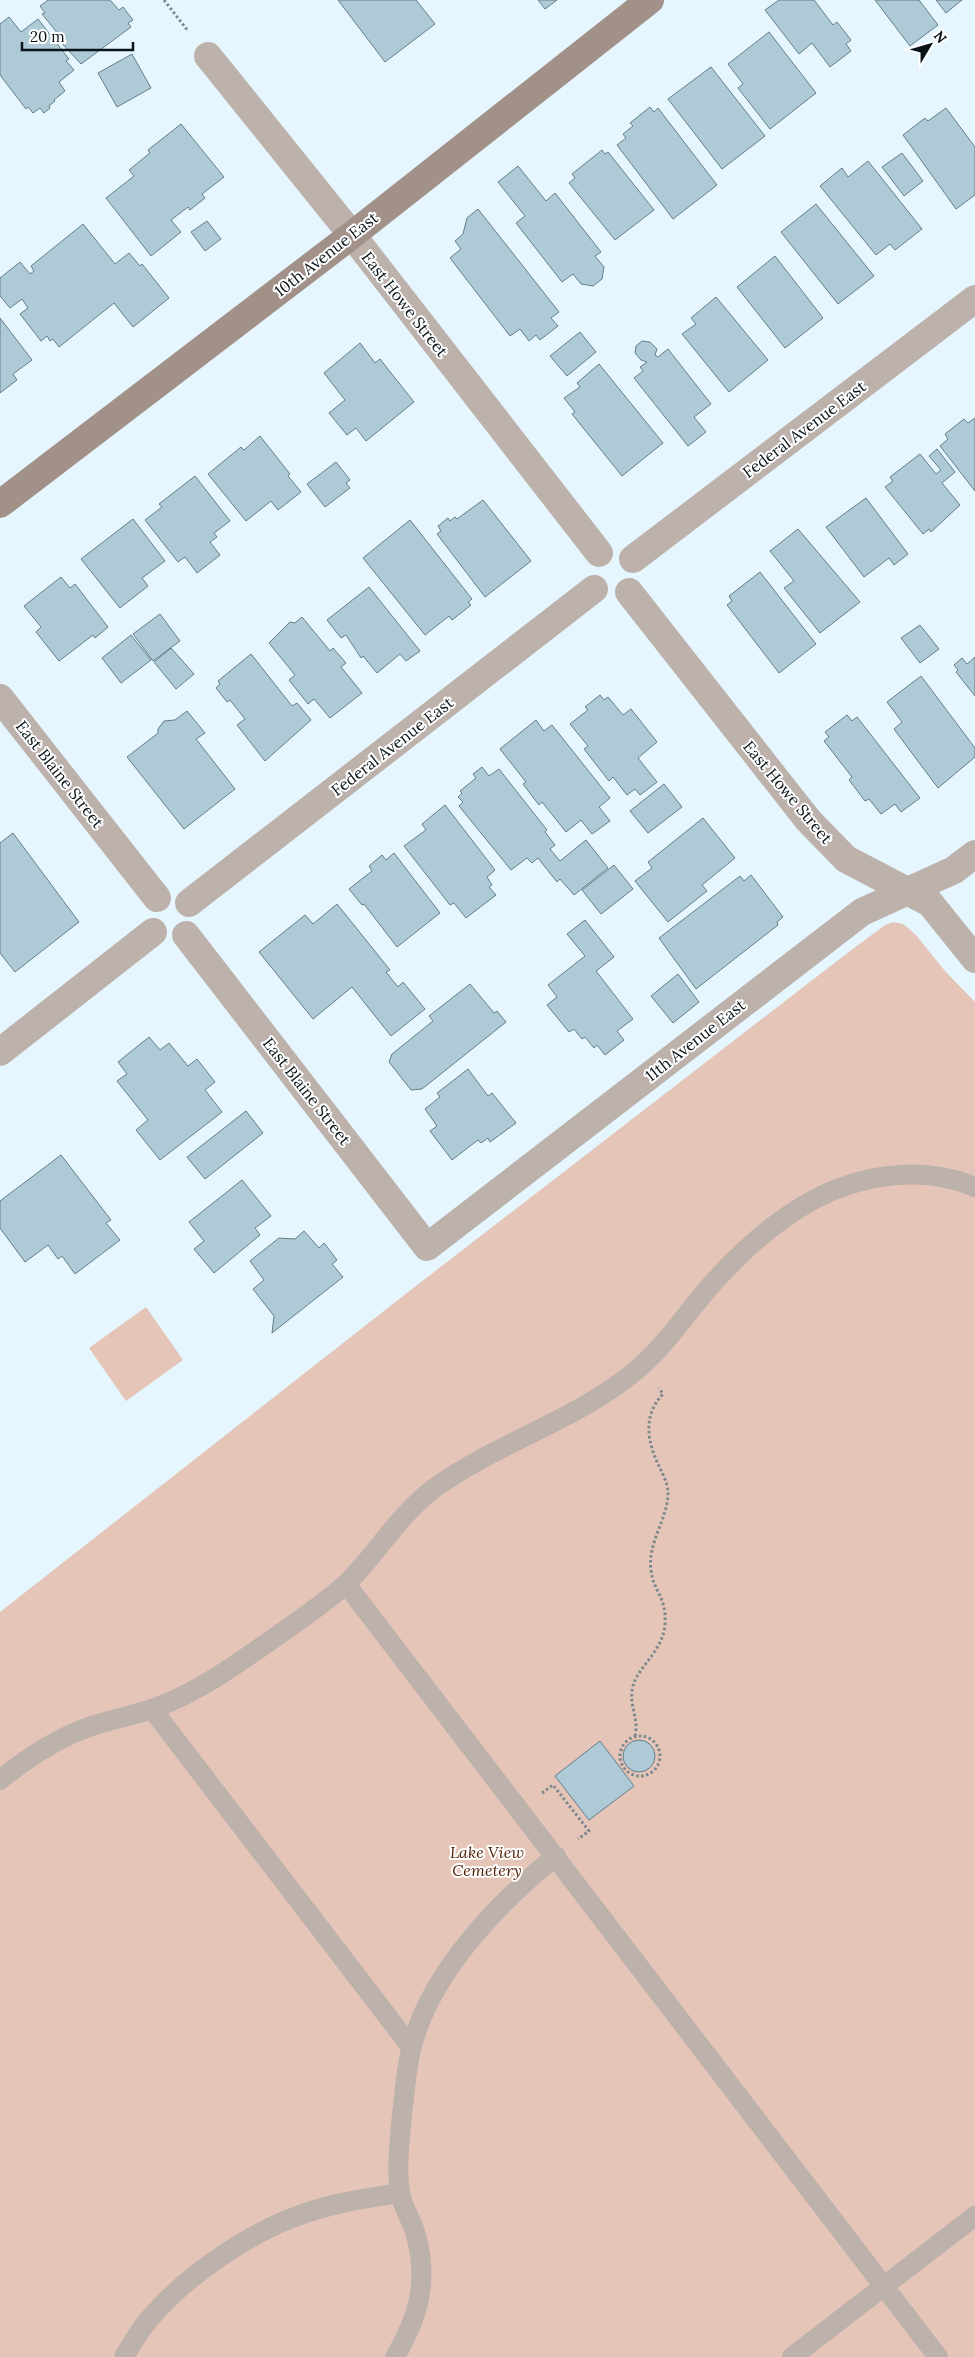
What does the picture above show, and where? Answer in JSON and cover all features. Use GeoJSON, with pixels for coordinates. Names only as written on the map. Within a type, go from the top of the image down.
{"type":"FeatureCollection","features":[{"type":"Feature","properties":{"kind":"main road","name":"10th Avenue East"},"geometry":{"type":"LineString","coordinates":[[0,504],[352,235],[650,0]]}},
{"type":"Feature","properties":{"kind":"street","name":"East Howe Street"},"geometry":{"type":"LineString","coordinates":[[208,56],[352,235],[599,554]]}},
{"type":"Feature","properties":{"kind":"street","name":"Federal Avenue East"},"geometry":{"type":"LineString","coordinates":[[633,560],[975,299]]}},
{"type":"Feature","properties":{"kind":"street"},"geometry":{"type":"LineString","coordinates":[[609,549],[616,549],[625,552],[633,560],[638,573],[637,581],[629,592],[619,598],[611,598],[603,596],[594,589],[588,571],[590,564],[599,554],[609,549]]}},
{"type":"Feature","properties":{"kind":"street","name":"Federal Avenue East"},"geometry":{"type":"LineString","coordinates":[[189,903],[594,589]]}},
{"type":"Feature","properties":{"kind":"street","name":"East Howe Street"},"geometry":{"type":"LineString","coordinates":[[629,592],[808,820],[846,859],[930,903],[975,958]]}},
{"type":"Feature","properties":{"kind":"street","name":"East Blaine Street"},"geometry":{"type":"LineString","coordinates":[[0,698],[157,898]]}},
{"type":"Feature","properties":{"kind":"street","name":"11th Avenue East"},"geometry":{"type":"LineString","coordinates":[[427,1247],[862,912],[954,870],[975,854]]}},
{"type":"Feature","properties":{"kind":"street"},"geometry":{"type":"LineString","coordinates":[[173,894],[189,903],[194,916],[194,924],[186,935],[177,940],[168,941],[153,932],[148,923],[148,915],[149,908],[157,898],[173,894]]}},
{"type":"Feature","properties":{"kind":"street"},"geometry":{"type":"LineString","coordinates":[[0,1052],[153,932]]}},
{"type":"Feature","properties":{"kind":"street","name":"East Blaine Street"},"geometry":{"type":"LineString","coordinates":[[186,935],[427,1247]]}},
{"type":"Feature","properties":{"kind":"lane"},"geometry":{"type":"LineString","coordinates":[[0,1780],[14,1768],[65,1738],[88,1727],[152,1709],[190,1692],[218,1675],[346,1584],[396,1523],[438,1486],[573,1411],[642,1366],[664,1343],[706,1291],[747,1249],[795,1211],[816,1199],[853,1184],[897,1174],[952,1178],[975,1187]]}},
{"type":"Feature","properties":{"kind":"lane"},"geometry":{"type":"LineString","coordinates":[[346,1584],[938,2357]]}},
{"type":"Feature","properties":{"kind":"lane"},"geometry":{"type":"LineString","coordinates":[[152,1709],[411,2047]]}},
{"type":"Feature","properties":{"kind":"lane"},"geometry":{"type":"LineString","coordinates":[[394,2357],[418,2308],[422,2283],[417,2238],[400,2193],[399,2146],[411,2047],[429,2004],[453,1963],[518,1889],[556,1856]]}},
{"type":"Feature","properties":{"kind":"lane"},"geometry":{"type":"LineString","coordinates":[[124,2357],[152,2315],[205,2269],[252,2238],[304,2213],[362,2199],[400,2193]]}},
{"type":"Feature","properties":{"kind":"lane"},"geometry":{"type":"LineString","coordinates":[[792,2357],[975,2216]]}},
{"type":"Feature","properties":{"kind":"path"},"geometry":{"type":"LineString","coordinates":[[164,0],[192,35]]}},
{"type":"Feature","properties":{"kind":"path"},"geometry":{"type":"LineString","coordinates":[[635,1736],[650,1738],[660,1750],[658,1766],[645,1776],[630,1774],[620,1762],[622,1746],[635,1736],[637,1727],[632,1691],[637,1676],[650,1660],[660,1642],[665,1627],[664,1604],[650,1569],[653,1548],[662,1521],[668,1492],[666,1482],[651,1447],[649,1430],[650,1413],[664,1394],[642,1366]]}},
{"type":"Feature","properties":{"kind":"green space","name":"Lake View Cemetery"},"geometry":{"type":"Polygon","coordinates":[[[893,922],[903,924],[916,935],[945,971],[975,1002],[975,2357],[0,2357],[0,1612],[412,1289],[850,951],[885,925],[893,922]]]}},
{"type":"Feature","properties":{"kind":"green space"},"geometry":{"type":"Polygon","coordinates":[[[146,1307],[183,1360],[126,1401],[89,1348],[146,1307]]]}},
{"type":"Feature","properties":{"kind":"building"},"geometry":{"type":"Polygon","coordinates":[[[48,0],[110,0],[119,10],[123,7],[133,20],[128,23],[131,27],[81,64],[56,37],[59,35],[42,14],[45,13],[40,6],[48,0]]]}},
{"type":"Feature","properties":{"kind":"building"},"geometry":{"type":"Polygon","coordinates":[[[338,0],[416,0],[435,24],[385,62],[338,0]]]}},
{"type":"Feature","properties":{"kind":"building"},"geometry":{"type":"Polygon","coordinates":[[[538,0],[557,0],[545,9],[538,0]]]}},
{"type":"Feature","properties":{"kind":"building"},"geometry":{"type":"Polygon","coordinates":[[[779,0],[814,0],[833,25],[837,22],[851,40],[846,44],[851,51],[830,67],[812,43],[799,54],[765,10],[779,0]]]}},
{"type":"Feature","properties":{"kind":"building"},"geometry":{"type":"Polygon","coordinates":[[[875,0],[919,0],[938,25],[910,46],[875,0]]]}},
{"type":"Feature","properties":{"kind":"building"},"geometry":{"type":"Polygon","coordinates":[[[936,0],[962,0],[946,13],[936,0]]]}},
{"type":"Feature","properties":{"kind":"building"},"geometry":{"type":"Polygon","coordinates":[[[9,17],[21,32],[38,19],[69,59],[66,61],[74,70],[59,82],[65,91],[54,100],[49,106],[50,108],[44,113],[40,108],[33,113],[28,107],[26,109],[0,75],[0,24],[9,17]]]}},
{"type":"Feature","properties":{"kind":"building"},"geometry":{"type":"Polygon","coordinates":[[[769,32],[816,93],[770,129],[738,88],[743,84],[728,64],[769,32]]]}},
{"type":"Feature","properties":{"kind":"building"},"geometry":{"type":"Polygon","coordinates":[[[132,54],[151,88],[117,107],[98,73],[132,54]]]}},
{"type":"Feature","properties":{"kind":"building"},"geometry":{"type":"Polygon","coordinates":[[[711,67],[765,136],[722,169],[668,99],[711,67]]]}},
{"type":"Feature","properties":{"kind":"building"},"geometry":{"type":"Polygon","coordinates":[[[650,107],[654,112],[658,108],[717,185],[673,219],[617,145],[626,138],[623,134],[633,126],[630,123],[650,107]]]}},
{"type":"Feature","properties":{"kind":"building"},"geometry":{"type":"Polygon","coordinates":[[[946,108],[975,147],[975,195],[956,209],[903,135],[925,118],[928,121],[946,108]]]}},
{"type":"Feature","properties":{"kind":"building"},"geometry":{"type":"Polygon","coordinates":[[[181,124],[224,177],[202,194],[205,198],[190,210],[188,207],[171,220],[181,232],[151,256],[106,198],[134,176],[129,170],[150,153],[148,150],[181,124]]]}},
{"type":"Feature","properties":{"kind":"building"},"geometry":{"type":"Polygon","coordinates":[[[602,150],[605,154],[608,152],[654,210],[615,240],[569,183],[575,178],[572,174],[602,150]]]}},
{"type":"Feature","properties":{"kind":"building"},"geometry":{"type":"Polygon","coordinates":[[[902,153],[923,181],[904,196],[882,167],[902,153]]]}},
{"type":"Feature","properties":{"kind":"building"},"geometry":{"type":"Polygon","coordinates":[[[868,161],[922,229],[895,250],[890,244],[876,255],[820,186],[842,168],[848,177],[868,161]]]}},
{"type":"Feature","properties":{"kind":"building"},"geometry":{"type":"Polygon","coordinates":[[[518,166],[546,201],[555,193],[601,252],[595,256],[604,267],[602,279],[593,286],[581,284],[573,274],[562,282],[516,223],[525,216],[498,182],[518,166]]]}},
{"type":"Feature","properties":{"kind":"building"},"geometry":{"type":"Polygon","coordinates":[[[816,204],[874,276],[838,304],[781,232],[816,204]]]}},
{"type":"Feature","properties":{"kind":"building"},"geometry":{"type":"Polygon","coordinates":[[[478,209],[559,312],[551,318],[558,326],[540,340],[536,335],[529,341],[520,329],[510,336],[450,258],[461,249],[455,241],[463,234],[467,218],[478,209]]]}},
{"type":"Feature","properties":{"kind":"building"},"geometry":{"type":"Polygon","coordinates":[[[207,221],[221,239],[205,251],[191,232],[207,221]]]}},
{"type":"Feature","properties":{"kind":"building"},"geometry":{"type":"Polygon","coordinates":[[[83,224],[115,264],[129,253],[140,266],[142,264],[169,298],[133,327],[114,303],[59,347],[53,339],[50,341],[47,336],[41,341],[20,314],[28,308],[22,299],[10,308],[0,296],[0,278],[20,262],[30,274],[34,271],[31,266],[83,224]]]}},
{"type":"Feature","properties":{"kind":"building"},"geometry":{"type":"Polygon","coordinates":[[[775,256],[823,318],[785,348],[737,287],[775,256]]]}},
{"type":"Feature","properties":{"kind":"building"},"geometry":{"type":"Polygon","coordinates":[[[716,297],[768,360],[729,392],[682,334],[696,324],[691,318],[716,297]]]}},
{"type":"Feature","properties":{"kind":"building"},"geometry":{"type":"Polygon","coordinates":[[[0,318],[32,360],[13,374],[17,380],[0,393],[0,318]]]}},
{"type":"Feature","properties":{"kind":"building"},"geometry":{"type":"Polygon","coordinates":[[[580,332],[596,352],[567,376],[550,356],[580,332]]]}},
{"type":"Feature","properties":{"kind":"building"},"geometry":{"type":"Polygon","coordinates":[[[642,341],[650,342],[657,349],[655,355],[658,357],[668,349],[711,404],[694,417],[706,432],[688,446],[634,378],[643,371],[640,367],[647,362],[641,360],[635,353],[636,346],[642,341]]]}},
{"type":"Feature","properties":{"kind":"building"},"geometry":{"type":"Polygon","coordinates":[[[360,343],[375,363],[380,359],[414,402],[366,441],[356,428],[347,435],[329,413],[345,400],[324,373],[360,343]]]}},
{"type":"Feature","properties":{"kind":"building"},"geometry":{"type":"Polygon","coordinates":[[[599,364],[663,443],[622,476],[572,414],[575,412],[564,398],[580,387],[577,383],[599,364]]]}},
{"type":"Feature","properties":{"kind":"building"},"geometry":{"type":"Polygon","coordinates":[[[975,418],[975,491],[940,446],[948,439],[945,434],[964,419],[968,423],[975,418]]]}},
{"type":"Feature","properties":{"kind":"building"},"geometry":{"type":"Polygon","coordinates":[[[260,436],[290,474],[288,476],[301,492],[278,510],[271,501],[246,521],[208,474],[241,447],[244,450],[260,436]]]}},
{"type":"Feature","properties":{"kind":"building"},"geometry":{"type":"Polygon","coordinates":[[[937,449],[955,472],[942,483],[960,505],[931,532],[929,529],[923,534],[885,487],[893,481],[890,477],[920,454],[936,474],[941,470],[929,456],[937,449]]]}},
{"type":"Feature","properties":{"kind":"building"},"geometry":{"type":"Polygon","coordinates":[[[336,462],[350,480],[346,483],[350,488],[325,507],[307,484],[336,462]]]}},
{"type":"Feature","properties":{"kind":"building"},"geometry":{"type":"Polygon","coordinates":[[[195,476],[230,521],[214,533],[217,537],[210,542],[220,555],[197,573],[185,557],[178,562],[145,520],[162,507],[159,504],[195,476]]]}},
{"type":"Feature","properties":{"kind":"building"},"geometry":{"type":"Polygon","coordinates":[[[866,498],[908,554],[894,565],[889,558],[864,577],[826,527],[866,498]]]}},
{"type":"Feature","properties":{"kind":"building"},"geometry":{"type":"Polygon","coordinates":[[[483,500],[531,561],[485,597],[437,534],[441,531],[438,526],[448,518],[450,521],[455,517],[457,519],[483,500]]]}},
{"type":"Feature","properties":{"kind":"building"},"geometry":{"type":"Polygon","coordinates":[[[133,519],[165,561],[142,578],[148,586],[120,608],[81,559],[133,519]]]}},
{"type":"Feature","properties":{"kind":"building"},"geometry":{"type":"Polygon","coordinates":[[[410,520],[472,599],[468,602],[471,605],[452,620],[449,616],[425,635],[363,558],[410,520]]]}},
{"type":"Feature","properties":{"kind":"building"},"geometry":{"type":"Polygon","coordinates":[[[798,529],[860,602],[820,633],[784,588],[794,581],[770,551],[798,529]]]}},
{"type":"Feature","properties":{"kind":"building"},"geometry":{"type":"Polygon","coordinates":[[[760,572],[816,644],[779,673],[727,605],[732,601],[729,596],[760,572]]]}},
{"type":"Feature","properties":{"kind":"building"},"geometry":{"type":"Polygon","coordinates":[[[61,577],[70,588],[75,584],[108,627],[95,638],[93,635],[59,661],[36,632],[41,627],[24,606],[61,577]]]}},
{"type":"Feature","properties":{"kind":"building"},"geometry":{"type":"Polygon","coordinates":[[[369,587],[420,651],[406,661],[400,654],[377,673],[363,656],[361,658],[346,635],[341,638],[327,620],[369,587]]]}},
{"type":"Feature","properties":{"kind":"building"},"geometry":{"type":"Polygon","coordinates":[[[160,614],[180,641],[153,661],[133,634],[160,614]]]}},
{"type":"Feature","properties":{"kind":"building"},"geometry":{"type":"Polygon","coordinates":[[[302,617],[330,651],[333,648],[346,663],[341,667],[362,693],[330,718],[314,699],[308,704],[289,680],[295,675],[269,643],[290,622],[295,623],[302,617]]]}},
{"type":"Feature","properties":{"kind":"building"},"geometry":{"type":"Polygon","coordinates":[[[920,625],[939,649],[920,663],[901,638],[920,625]]]}},
{"type":"Feature","properties":{"kind":"building"},"geometry":{"type":"Polygon","coordinates":[[[131,635],[151,660],[121,683],[102,658],[131,635]]]}},
{"type":"Feature","properties":{"kind":"building"},"geometry":{"type":"Polygon","coordinates":[[[171,648],[194,674],[176,689],[154,662],[171,648]]]}},
{"type":"Feature","properties":{"kind":"building"},"geometry":{"type":"Polygon","coordinates":[[[251,654],[292,706],[297,703],[311,720],[265,761],[237,725],[245,719],[230,700],[227,702],[216,688],[220,684],[218,681],[251,654]]]}},
{"type":"Feature","properties":{"kind":"building"},"geometry":{"type":"Polygon","coordinates":[[[975,657],[975,696],[956,672],[958,670],[954,665],[962,658],[967,664],[975,657]]]}},
{"type":"Feature","properties":{"kind":"building"},"geometry":{"type":"Polygon","coordinates":[[[921,676],[975,748],[975,757],[938,788],[894,729],[902,722],[887,702],[921,676]]]}},
{"type":"Feature","properties":{"kind":"building"},"geometry":{"type":"Polygon","coordinates":[[[600,695],[604,700],[608,697],[623,715],[631,709],[657,742],[638,758],[657,782],[640,795],[635,789],[627,795],[613,777],[609,781],[584,749],[588,746],[570,724],[588,710],[585,707],[600,695]]]}},
{"type":"Feature","properties":{"kind":"building"},"geometry":{"type":"Polygon","coordinates":[[[187,711],[205,733],[196,739],[235,789],[184,829],[127,757],[158,733],[158,729],[164,721],[175,720],[187,711]]]}},
{"type":"Feature","properties":{"kind":"building"},"geometry":{"type":"Polygon","coordinates":[[[847,715],[852,721],[857,717],[920,798],[901,812],[895,804],[881,814],[869,799],[865,801],[849,780],[852,777],[824,741],[829,737],[825,732],[847,715]]]}},
{"type":"Feature","properties":{"kind":"building"},"geometry":{"type":"Polygon","coordinates":[[[536,720],[544,731],[552,725],[610,798],[599,807],[610,821],[592,834],[581,820],[566,832],[542,802],[539,805],[523,784],[526,782],[500,749],[536,720]]]}},
{"type":"Feature","properties":{"kind":"building"},"geometry":{"type":"Polygon","coordinates":[[[482,767],[489,776],[499,769],[547,830],[545,832],[555,845],[550,849],[560,861],[586,840],[608,868],[574,895],[560,879],[557,882],[538,858],[532,863],[527,858],[511,870],[459,806],[463,802],[458,797],[462,793],[460,791],[476,778],[473,774],[482,767]]]}},
{"type":"Feature","properties":{"kind":"building"},"geometry":{"type":"Polygon","coordinates":[[[664,784],[682,807],[648,833],[630,811],[664,784]]]}},
{"type":"Feature","properties":{"kind":"building"},"geometry":{"type":"Polygon","coordinates":[[[445,805],[495,870],[487,877],[492,885],[489,887],[496,895],[466,918],[454,903],[450,905],[404,846],[426,830],[422,824],[445,805]]]}},
{"type":"Feature","properties":{"kind":"building"},"geometry":{"type":"Polygon","coordinates":[[[703,818],[735,858],[702,885],[707,891],[668,922],[635,881],[652,868],[648,862],[703,818]]]}},
{"type":"Feature","properties":{"kind":"building"},"geometry":{"type":"Polygon","coordinates":[[[13,833],[79,922],[15,972],[0,953],[0,843],[13,833]]]}},
{"type":"Feature","properties":{"kind":"building"},"geometry":{"type":"Polygon","coordinates":[[[394,853],[440,913],[397,947],[364,904],[362,905],[349,889],[372,871],[369,866],[382,855],[386,860],[394,853]]]}},
{"type":"Feature","properties":{"kind":"building"},"geometry":{"type":"Polygon","coordinates":[[[614,865],[633,889],[601,914],[582,890],[614,865]]]}},
{"type":"Feature","properties":{"kind":"building"},"geometry":{"type":"Polygon","coordinates":[[[751,875],[783,917],[777,922],[778,925],[696,989],[659,938],[740,876],[744,881],[751,875]]]}},
{"type":"Feature","properties":{"kind":"building"},"geometry":{"type":"Polygon","coordinates":[[[337,904],[390,970],[386,972],[398,987],[403,982],[425,1009],[391,1036],[352,987],[313,1019],[259,952],[305,915],[313,924],[337,904]]]}},
{"type":"Feature","properties":{"kind":"building"},"geometry":{"type":"Polygon","coordinates":[[[585,920],[614,957],[596,971],[633,1019],[617,1031],[624,1040],[605,1055],[597,1045],[594,1048],[585,1037],[582,1039],[574,1029],[569,1032],[547,1005],[557,997],[548,985],[585,956],[567,934],[585,920]]]}},
{"type":"Feature","properties":{"kind":"building"},"geometry":{"type":"Polygon","coordinates":[[[678,974],[699,1002],[673,1023],[651,996],[678,974]]]}},
{"type":"Feature","properties":{"kind":"building"},"geometry":{"type":"Polygon","coordinates":[[[470,984],[494,1013],[497,1011],[506,1022],[422,1089],[411,1090],[389,1062],[392,1054],[433,1021],[429,1016],[470,984]]]}},
{"type":"Feature","properties":{"kind":"building"},"geometry":{"type":"Polygon","coordinates":[[[149,1037],[160,1050],[169,1043],[188,1066],[197,1059],[215,1082],[205,1090],[222,1112],[160,1160],[136,1130],[148,1120],[117,1081],[127,1074],[118,1062],[149,1037]]]}},
{"type":"Feature","properties":{"kind":"building"},"geometry":{"type":"Polygon","coordinates":[[[468,1069],[488,1096],[492,1093],[516,1123],[490,1142],[488,1138],[481,1143],[478,1140],[452,1160],[430,1131],[437,1126],[425,1109],[440,1097],[437,1093],[468,1069]]]}},
{"type":"Feature","properties":{"kind":"building"},"geometry":{"type":"Polygon","coordinates":[[[246,1111],[263,1133],[205,1179],[187,1157],[246,1111]]]}},
{"type":"Feature","properties":{"kind":"building"},"geometry":{"type":"Polygon","coordinates":[[[61,1155],[111,1220],[106,1223],[120,1240],[75,1274],[62,1256],[58,1259],[48,1245],[25,1262],[0,1228],[0,1201],[61,1155]]]}},
{"type":"Feature","properties":{"kind":"building"},"geometry":{"type":"Polygon","coordinates":[[[242,1180],[271,1216],[255,1228],[260,1235],[214,1273],[194,1249],[204,1241],[189,1222],[242,1180]]]}},
{"type":"Feature","properties":{"kind":"building"},"geometry":{"type":"Polygon","coordinates":[[[304,1231],[319,1248],[324,1243],[337,1260],[332,1264],[343,1277],[272,1333],[274,1316],[253,1289],[264,1280],[250,1261],[279,1238],[295,1239],[304,1231]]]}},
{"type":"Feature","properties":{"kind":"building"},"geometry":{"type":"Polygon","coordinates":[[[639,1740],[645,1741],[650,1745],[654,1750],[654,1762],[650,1767],[645,1771],[639,1772],[633,1771],[628,1767],[624,1762],[623,1756],[624,1750],[628,1745],[633,1741],[639,1740]]]}},
{"type":"Feature","properties":{"kind":"building"},"geometry":{"type":"Polygon","coordinates":[[[600,1741],[634,1786],[589,1820],[555,1776],[600,1741]]]}}]}
